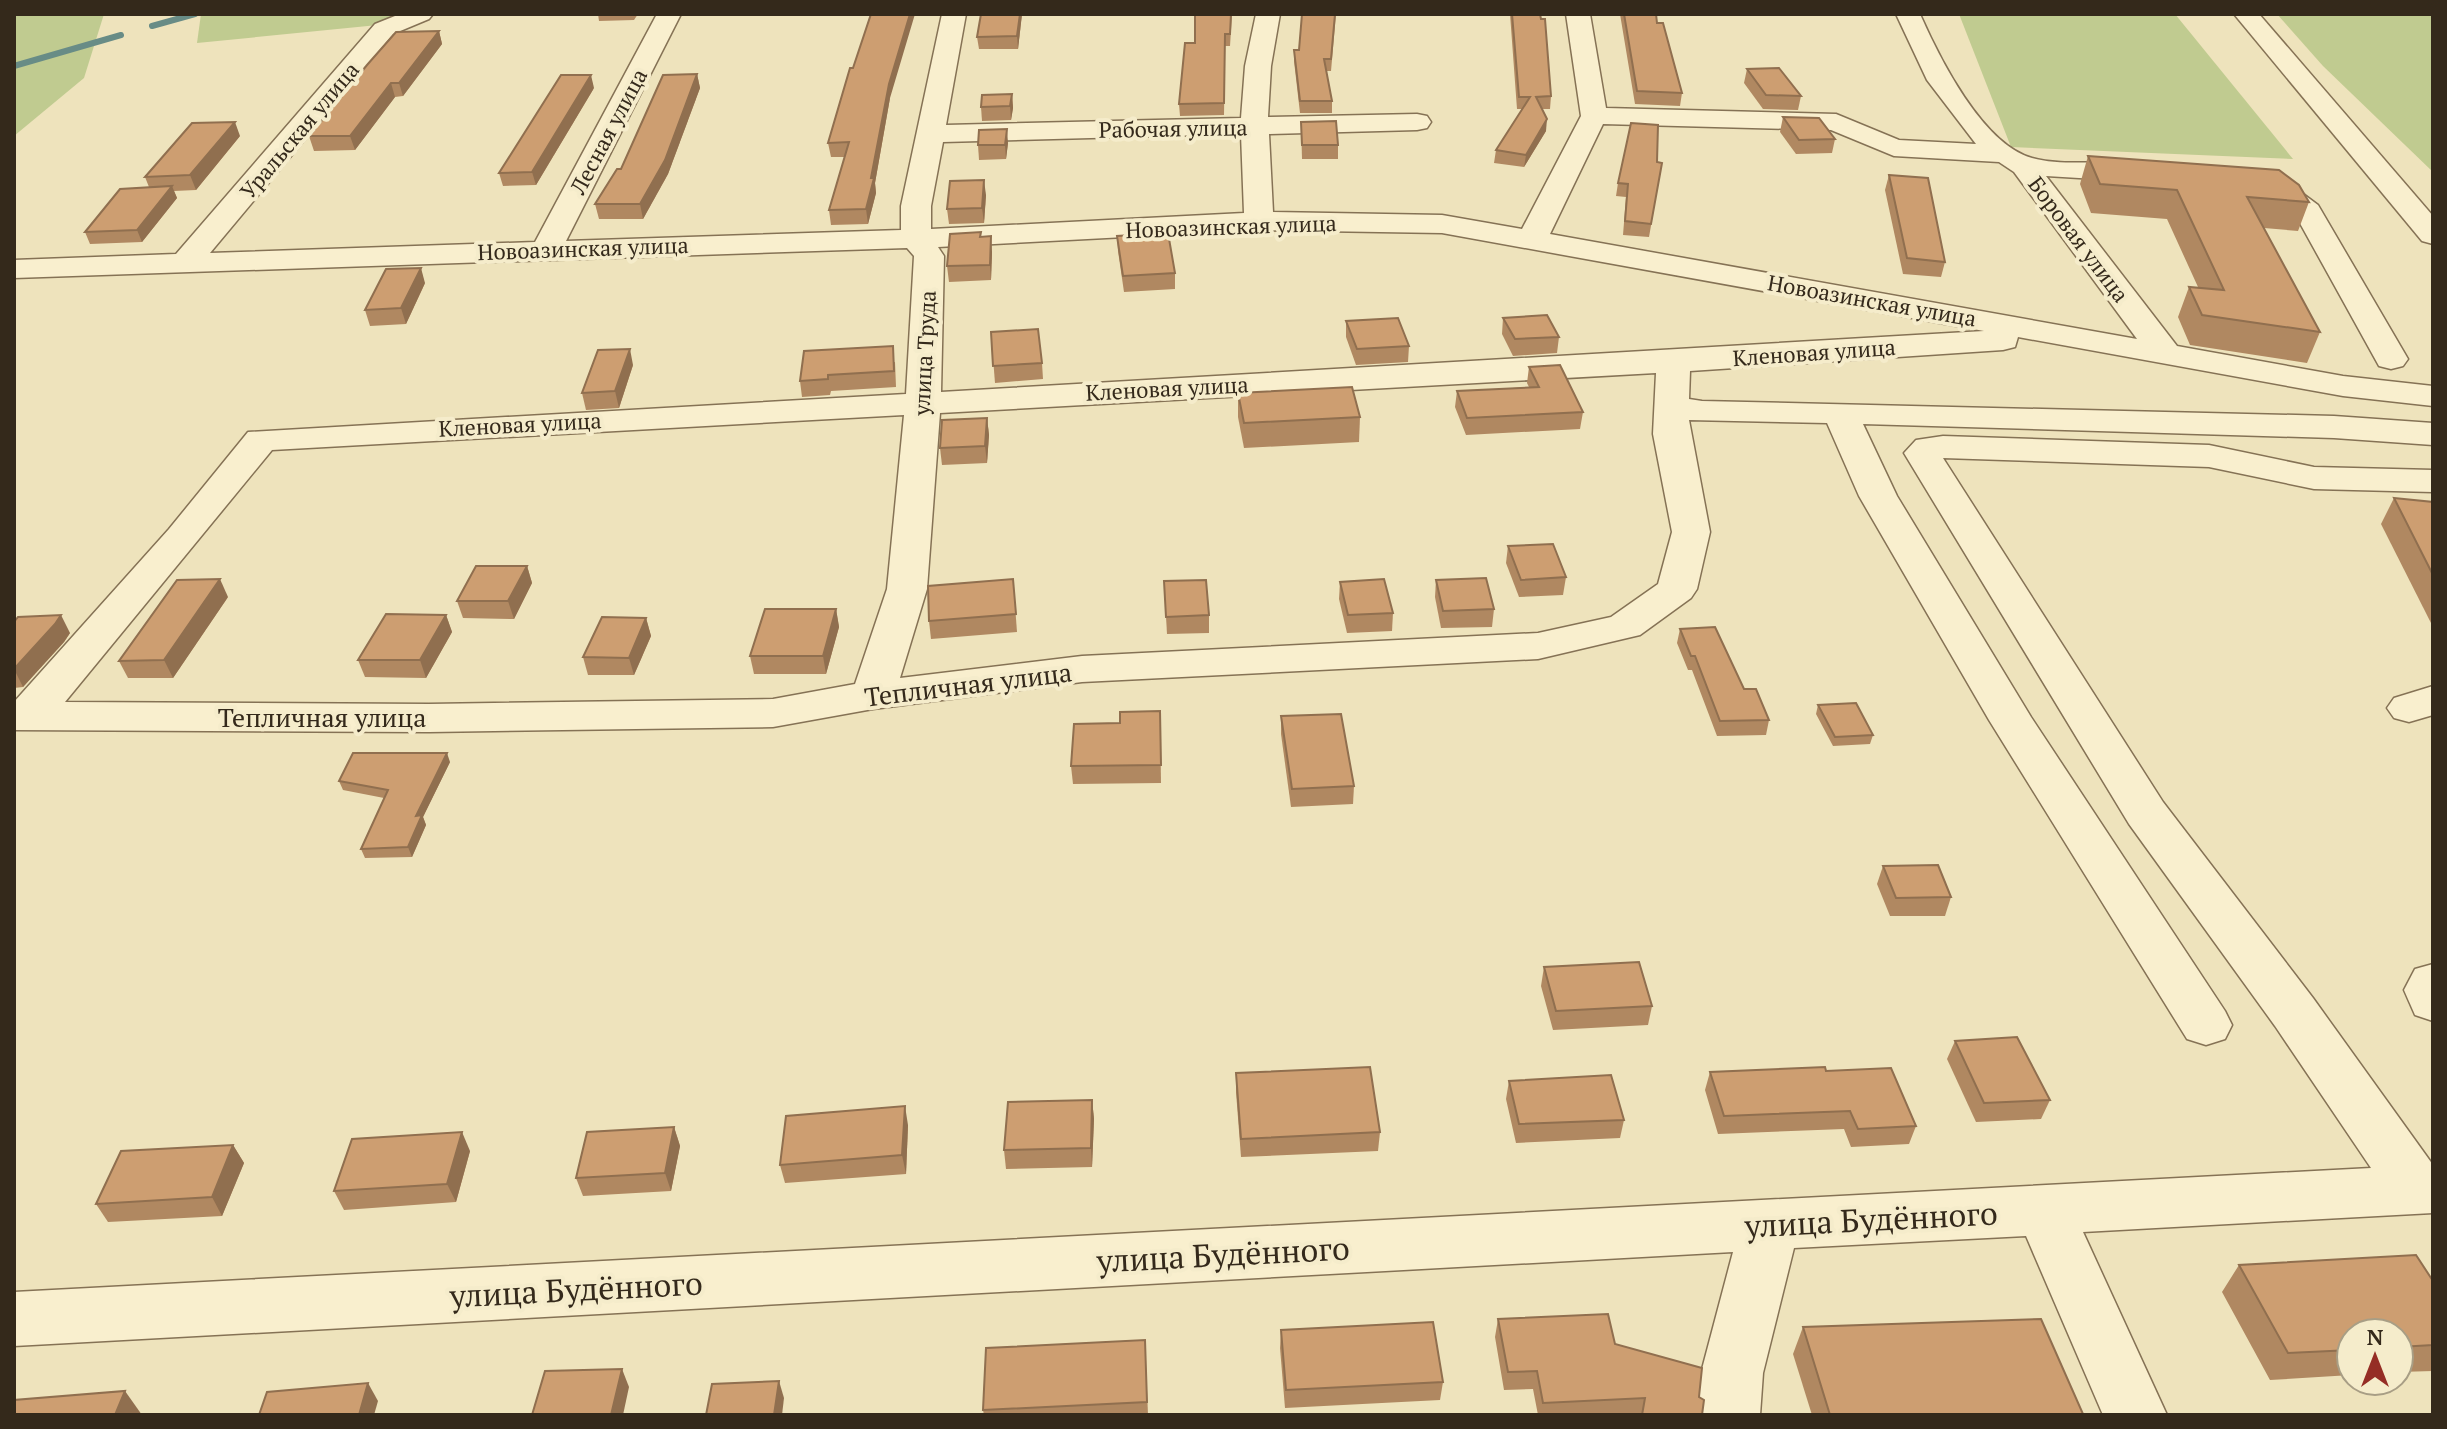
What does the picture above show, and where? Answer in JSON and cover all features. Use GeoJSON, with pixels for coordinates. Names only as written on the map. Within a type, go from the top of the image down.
{"type":"FeatureCollection","features":[{"type":"Feature","properties":{"kind":"street","name":"Уральская улица"},"geometry":{"type":"LineString","coordinates":[[187,261],[384,29],[421,14]]}},
{"type":"Feature","properties":{"kind":"street","name":"Лесная улица"},"geometry":{"type":"LineString","coordinates":[[547,249],[669,14]]}},
{"type":"Feature","properties":{"kind":"street","name":"улица Труда"},"geometry":{"type":"LineString","coordinates":[[873,695],[907,589],[923,400],[929,256],[916,239],[916,206],[954,14]]}},
{"type":"Feature","properties":{"kind":"street"},"geometry":{"type":"LineString","coordinates":[[1259,221],[1254,126],[1255,60],[1268,14]]}},
{"type":"Feature","properties":{"kind":"street"},"geometry":{"type":"LineString","coordinates":[[1532,239],[1594,116],[1578,14]]}},
{"type":"Feature","properties":{"kind":"street","name":"Боровая улица"},"geometry":{"type":"LineString","coordinates":[[1908,14],[1931,69],[1965,119],[2013,160],[2165,353]]}},
{"type":"Feature","properties":{"kind":"street"},"geometry":{"type":"LineString","coordinates":[[2246,14],[2433,235]]}},
{"type":"Feature","properties":{"kind":"street"},"geometry":{"type":"LineString","coordinates":[[1594,116],[1836,122],[1894,148],[2175,174]]}},
{"type":"Feature","properties":{"kind":"street","name":"Рабочая улица"},"geometry":{"type":"LineString","coordinates":[[930,134],[1417,122]]}},
{"type":"Feature","properties":{"kind":"street"},"geometry":{"type":"LineString","coordinates":[[2235,178],[2265,179],[2308,211],[2391,359]]}},
{"type":"Feature","properties":{"kind":"street","name":"Новоазинская улица"},"geometry":{"type":"LineString","coordinates":[[14,269],[916,239],[1259,221],[1442,224],[2073,335],[2343,386],[2433,396]]}},
{"type":"Feature","properties":{"kind":"street","name":"Кленовая улица"},"geometry":{"type":"LineString","coordinates":[[22,715],[183,537],[261,440],[923,400],[1673,362],[2073,335]]}},
{"type":"Feature","properties":{"kind":"street","name":"Тепличная улица"},"geometry":{"type":"LineString","coordinates":[[22,715],[429,718],[757,713],[1082,669],[1538,646],[1625,626],[1677,589],[1691,532],[1671,434],[1673,362]]}},
{"type":"Feature","properties":{"kind":"street"},"geometry":{"type":"LineString","coordinates":[[1672,406],[1702,412],[2334,427],[2433,434]]}},
{"type":"Feature","properties":{"kind":"street"},"geometry":{"type":"LineString","coordinates":[[1841,414],[1878,496],[2011,720],[2206,1025]]}},
{"type":"Feature","properties":{"kind":"street"},"geometry":{"type":"LineString","coordinates":[[2425,1190],[2146,813],[1922,453],[1929,448],[1943,447],[2209,456],[2314,478],[2433,481]]}},
{"type":"Feature","properties":{"kind":"street"},"geometry":{"type":"LineString","coordinates":[[2433,983],[2430,990],[2433,1001]]}},
{"type":"Feature","properties":{"kind":"street","name":"улица Будённого"},"geometry":{"type":"LineString","coordinates":[[14,1319],[2425,1190]]}},
{"type":"Feature","properties":{"kind":"street"},"geometry":{"type":"LineString","coordinates":[[2044,1210],[2135,1415]]}},
{"type":"Feature","properties":{"kind":"street"},"geometry":{"type":"LineString","coordinates":[[1728,1415],[1732,1373],[1770,1225]]}},
{"type":"Feature","properties":{"kind":"green space"},"geometry":{"type":"Polygon","coordinates":[[[14,14],[104,14],[84,78],[14,136],[14,14]]]}},
{"type":"Feature","properties":{"kind":"green space"},"geometry":{"type":"Polygon","coordinates":[[[201,14],[412,14],[388,24],[197,43],[201,14]]]}},
{"type":"Feature","properties":{"kind":"green space"},"geometry":{"type":"Polygon","coordinates":[[[1959,14],[2175,14],[2293,159],[2011,147],[1959,14]]]}},
{"type":"Feature","properties":{"kind":"green space"},"geometry":{"type":"Polygon","coordinates":[[[2277,14],[2433,14],[2433,172],[2323,66],[2277,14]]]}},
{"type":"Feature","properties":{"kind":"building"},"geometry":{"type":"Polygon","coordinates":[[[871,14],[910,14],[889,84],[866,209],[829,210],[849,142],[828,143],[850,68],[853,68],[871,14]]]}},
{"type":"Feature","properties":{"kind":"building"},"geometry":{"type":"Polygon","coordinates":[[[981,14],[1020,14],[1017,36],[977,37],[981,14]]]}},
{"type":"Feature","properties":{"kind":"building"},"geometry":{"type":"Polygon","coordinates":[[[1195,14],[1231,14],[1230,34],[1225,34],[1224,103],[1179,104],[1185,43],[1195,43],[1195,14]]]}},
{"type":"Feature","properties":{"kind":"building"},"geometry":{"type":"Polygon","coordinates":[[[1302,14],[1335,14],[1331,59],[1324,59],[1332,101],[1300,101],[1294,50],[1299,50],[1302,14]]]}},
{"type":"Feature","properties":{"kind":"building"},"geometry":{"type":"Polygon","coordinates":[[[1512,14],[1540,14],[1541,19],[1545,19],[1551,96],[1536,97],[1547,119],[1526,155],[1496,150],[1530,97],[1519,97],[1512,14]]]}},
{"type":"Feature","properties":{"kind":"building"},"geometry":{"type":"Polygon","coordinates":[[[1624,14],[1656,14],[1657,23],[1663,23],[1682,93],[1637,91],[1624,14]]]}},
{"type":"Feature","properties":{"kind":"building"},"geometry":{"type":"Polygon","coordinates":[[[439,31],[399,83],[391,83],[350,136],[309,136],[396,32],[439,31]]]}},
{"type":"Feature","properties":{"kind":"building"},"geometry":{"type":"Polygon","coordinates":[[[1779,68],[1801,96],[1766,95],[1747,69],[1779,68]]]}},
{"type":"Feature","properties":{"kind":"building"},"geometry":{"type":"Polygon","coordinates":[[[697,74],[665,160],[640,204],[595,204],[617,169],[621,169],[663,75],[697,74]]]}},
{"type":"Feature","properties":{"kind":"building"},"geometry":{"type":"Polygon","coordinates":[[[561,75],[591,75],[532,172],[499,173],[561,75]]]}},
{"type":"Feature","properties":{"kind":"building"},"geometry":{"type":"Polygon","coordinates":[[[1012,94],[1010,106],[981,107],[982,95],[1012,94]]]}},
{"type":"Feature","properties":{"kind":"building"},"geometry":{"type":"Polygon","coordinates":[[[1783,117],[1819,118],[1835,139],[1799,140],[1783,117]]]}},
{"type":"Feature","properties":{"kind":"building"},"geometry":{"type":"Polygon","coordinates":[[[1336,121],[1338,145],[1302,145],[1301,122],[1336,121]]]}},
{"type":"Feature","properties":{"kind":"building"},"geometry":{"type":"Polygon","coordinates":[[[235,122],[190,175],[145,177],[192,123],[235,122]]]}},
{"type":"Feature","properties":{"kind":"building"},"geometry":{"type":"Polygon","coordinates":[[[1631,123],[1658,125],[1657,162],[1662,163],[1651,224],[1625,221],[1628,184],[1618,183],[1631,123]]]}},
{"type":"Feature","properties":{"kind":"building"},"geometry":{"type":"Polygon","coordinates":[[[1007,129],[1005,145],[978,145],[979,130],[1007,129]]]}},
{"type":"Feature","properties":{"kind":"building"},"geometry":{"type":"Polygon","coordinates":[[[2088,156],[2279,170],[2299,185],[2309,202],[2247,197],[2320,332],[2202,315],[2189,287],[2224,290],[2177,190],[2100,184],[2088,156]]]}},
{"type":"Feature","properties":{"kind":"building"},"geometry":{"type":"Polygon","coordinates":[[[1889,175],[1928,178],[1945,262],[1907,258],[1889,175]]]}},
{"type":"Feature","properties":{"kind":"building"},"geometry":{"type":"Polygon","coordinates":[[[984,180],[982,208],[947,209],[950,181],[984,180]]]}},
{"type":"Feature","properties":{"kind":"building"},"geometry":{"type":"Polygon","coordinates":[[[172,186],[137,230],[85,232],[120,189],[172,186]]]}},
{"type":"Feature","properties":{"kind":"building"},"geometry":{"type":"Polygon","coordinates":[[[981,232],[980,237],[991,236],[990,265],[947,266],[950,234],[981,232]]]}},
{"type":"Feature","properties":{"kind":"building"},"geometry":{"type":"Polygon","coordinates":[[[1168,233],[1175,273],[1123,276],[1117,236],[1168,233]]]}},
{"type":"Feature","properties":{"kind":"building"},"geometry":{"type":"Polygon","coordinates":[[[421,268],[401,308],[365,310],[386,269],[421,268]]]}},
{"type":"Feature","properties":{"kind":"building"},"geometry":{"type":"Polygon","coordinates":[[[1547,315],[1559,337],[1515,339],[1503,318],[1547,315]]]}},
{"type":"Feature","properties":{"kind":"building"},"geometry":{"type":"Polygon","coordinates":[[[1398,318],[1409,346],[1357,349],[1346,321],[1398,318]]]}},
{"type":"Feature","properties":{"kind":"building"},"geometry":{"type":"Polygon","coordinates":[[[1038,329],[1042,363],[993,366],[991,332],[1038,329]]]}},
{"type":"Feature","properties":{"kind":"building"},"geometry":{"type":"Polygon","coordinates":[[[893,346],[894,371],[828,375],[828,379],[800,381],[804,351],[893,346]]]}},
{"type":"Feature","properties":{"kind":"building"},"geometry":{"type":"Polygon","coordinates":[[[630,349],[615,391],[582,393],[598,350],[630,349]]]}},
{"type":"Feature","properties":{"kind":"building"},"geometry":{"type":"Polygon","coordinates":[[[1560,365],[1583,412],[1467,418],[1457,391],[1539,387],[1529,367],[1560,365]]]}},
{"type":"Feature","properties":{"kind":"building"},"geometry":{"type":"Polygon","coordinates":[[[1352,387],[1360,417],[1244,423],[1238,393],[1352,387]]]}},
{"type":"Feature","properties":{"kind":"building"},"geometry":{"type":"Polygon","coordinates":[[[987,418],[985,446],[940,448],[942,420],[987,418]]]}},
{"type":"Feature","properties":{"kind":"building"},"geometry":{"type":"Polygon","coordinates":[[[2394,498],[2433,502],[2433,575],[2394,498]]]}},
{"type":"Feature","properties":{"kind":"building"},"geometry":{"type":"Polygon","coordinates":[[[1553,544],[1566,577],[1521,580],[1508,546],[1553,544]]]}},
{"type":"Feature","properties":{"kind":"building"},"geometry":{"type":"Polygon","coordinates":[[[476,566],[527,566],[508,601],[457,601],[476,566]]]}},
{"type":"Feature","properties":{"kind":"building"},"geometry":{"type":"Polygon","coordinates":[[[1486,578],[1494,609],[1443,611],[1436,580],[1486,578]]]}},
{"type":"Feature","properties":{"kind":"building"},"geometry":{"type":"Polygon","coordinates":[[[220,579],[164,660],[119,661],[177,580],[220,579]]]}},
{"type":"Feature","properties":{"kind":"building"},"geometry":{"type":"Polygon","coordinates":[[[1013,579],[1016,614],[929,621],[928,586],[1013,579]]]}},
{"type":"Feature","properties":{"kind":"building"},"geometry":{"type":"Polygon","coordinates":[[[1384,579],[1393,613],[1348,615],[1340,582],[1384,579]]]}},
{"type":"Feature","properties":{"kind":"building"},"geometry":{"type":"Polygon","coordinates":[[[1206,580],[1209,615],[1166,617],[1164,581],[1206,580]]]}},
{"type":"Feature","properties":{"kind":"building"},"geometry":{"type":"Polygon","coordinates":[[[765,609],[836,609],[823,656],[750,656],[765,609]]]}},
{"type":"Feature","properties":{"kind":"building"},"geometry":{"type":"Polygon","coordinates":[[[386,614],[446,615],[420,660],[358,660],[386,614]]]}},
{"type":"Feature","properties":{"kind":"building"},"geometry":{"type":"Polygon","coordinates":[[[61,615],[14,669],[14,622],[18,617],[61,615]]]}},
{"type":"Feature","properties":{"kind":"building"},"geometry":{"type":"Polygon","coordinates":[[[602,617],[646,618],[629,658],[583,657],[602,617]]]}},
{"type":"Feature","properties":{"kind":"building"},"geometry":{"type":"Polygon","coordinates":[[[1715,627],[1744,689],[1756,689],[1769,720],[1720,721],[1695,656],[1691,656],[1680,629],[1715,627]]]}},
{"type":"Feature","properties":{"kind":"building"},"geometry":{"type":"Polygon","coordinates":[[[1856,703],[1873,735],[1835,737],[1818,705],[1856,703]]]}},
{"type":"Feature","properties":{"kind":"building"},"geometry":{"type":"Polygon","coordinates":[[[1160,711],[1161,765],[1071,766],[1074,724],[1120,723],[1120,712],[1160,711]]]}},
{"type":"Feature","properties":{"kind":"building"},"geometry":{"type":"Polygon","coordinates":[[[1341,714],[1354,786],[1292,789],[1281,716],[1341,714]]]}},
{"type":"Feature","properties":{"kind":"building"},"geometry":{"type":"Polygon","coordinates":[[[353,753],[447,753],[416,816],[422,815],[408,847],[361,849],[388,790],[339,781],[353,753]]]}},
{"type":"Feature","properties":{"kind":"building"},"geometry":{"type":"Polygon","coordinates":[[[1938,865],[1951,897],[1896,898],[1883,866],[1938,865]]]}},
{"type":"Feature","properties":{"kind":"building"},"geometry":{"type":"Polygon","coordinates":[[[1639,962],[1652,1006],[1556,1011],[1544,967],[1639,962]]]}},
{"type":"Feature","properties":{"kind":"building"},"geometry":{"type":"Polygon","coordinates":[[[2017,1037],[2050,1100],[1984,1103],[1955,1041],[2017,1037]]]}},
{"type":"Feature","properties":{"kind":"building"},"geometry":{"type":"Polygon","coordinates":[[[1370,1067],[1380,1132],[1241,1139],[1236,1073],[1370,1067]]]}},
{"type":"Feature","properties":{"kind":"building"},"geometry":{"type":"Polygon","coordinates":[[[1825,1067],[1826,1071],[1891,1068],[1916,1126],[1858,1129],[1850,1111],[1724,1116],[1710,1072],[1825,1067]]]}},
{"type":"Feature","properties":{"kind":"building"},"geometry":{"type":"Polygon","coordinates":[[[1611,1075],[1624,1120],[1519,1124],[1509,1081],[1611,1075]]]}},
{"type":"Feature","properties":{"kind":"building"},"geometry":{"type":"Polygon","coordinates":[[[1092,1100],[1091,1148],[1004,1150],[1008,1102],[1092,1100]]]}},
{"type":"Feature","properties":{"kind":"building"},"geometry":{"type":"Polygon","coordinates":[[[905,1106],[902,1155],[780,1165],[786,1116],[905,1106]]]}},
{"type":"Feature","properties":{"kind":"building"},"geometry":{"type":"Polygon","coordinates":[[[674,1127],[665,1173],[576,1178],[587,1132],[674,1127]]]}},
{"type":"Feature","properties":{"kind":"building"},"geometry":{"type":"Polygon","coordinates":[[[462,1132],[447,1184],[334,1191],[352,1139],[462,1132]]]}},
{"type":"Feature","properties":{"kind":"building"},"geometry":{"type":"Polygon","coordinates":[[[233,1145],[212,1197],[96,1204],[121,1151],[233,1145]]]}},
{"type":"Feature","properties":{"kind":"building"},"geometry":{"type":"Polygon","coordinates":[[[2416,1255],[2433,1281],[2433,1345],[2415,1346],[2415,1317],[2335,1317],[2335,1351],[2288,1353],[2239,1265],[2416,1255]]]}},
{"type":"Feature","properties":{"kind":"building"},"geometry":{"type":"Polygon","coordinates":[[[1608,1314],[1615,1344],[1702,1368],[1699,1397],[1704,1400],[1702,1415],[1642,1415],[1645,1398],[1543,1403],[1537,1371],[1508,1372],[1498,1319],[1608,1314]]]}},
{"type":"Feature","properties":{"kind":"building"},"geometry":{"type":"Polygon","coordinates":[[[2041,1319],[2083,1414],[1830,1415],[1803,1327],[2041,1319]]]}},
{"type":"Feature","properties":{"kind":"building"},"geometry":{"type":"Polygon","coordinates":[[[1433,1322],[1443,1382],[1286,1390],[1281,1330],[1433,1322]]]}},
{"type":"Feature","properties":{"kind":"building"},"geometry":{"type":"Polygon","coordinates":[[[1145,1340],[1147,1402],[983,1410],[986,1348],[1145,1340]]]}},
{"type":"Feature","properties":{"kind":"building"},"geometry":{"type":"Polygon","coordinates":[[[622,1369],[611,1415],[532,1415],[545,1371],[622,1369]]]}},
{"type":"Feature","properties":{"kind":"building"},"geometry":{"type":"Polygon","coordinates":[[[779,1381],[774,1415],[706,1415],[712,1384],[779,1381]]]}},
{"type":"Feature","properties":{"kind":"building"},"geometry":{"type":"Polygon","coordinates":[[[368,1383],[359,1415],[259,1415],[267,1392],[368,1383]]]}},
{"type":"Feature","properties":{"kind":"building"},"geometry":{"type":"Polygon","coordinates":[[[125,1391],[115,1415],[14,1415],[14,1400],[125,1391]]]}},
{"type":"Feature","properties":{"kind":"waterway"},"geometry":{"type":"LineString","coordinates":[[152,26],[195,14]]}},
{"type":"Feature","properties":{"kind":"waterway"},"geometry":{"type":"LineString","coordinates":[[14,66],[121,35]]}}]}
